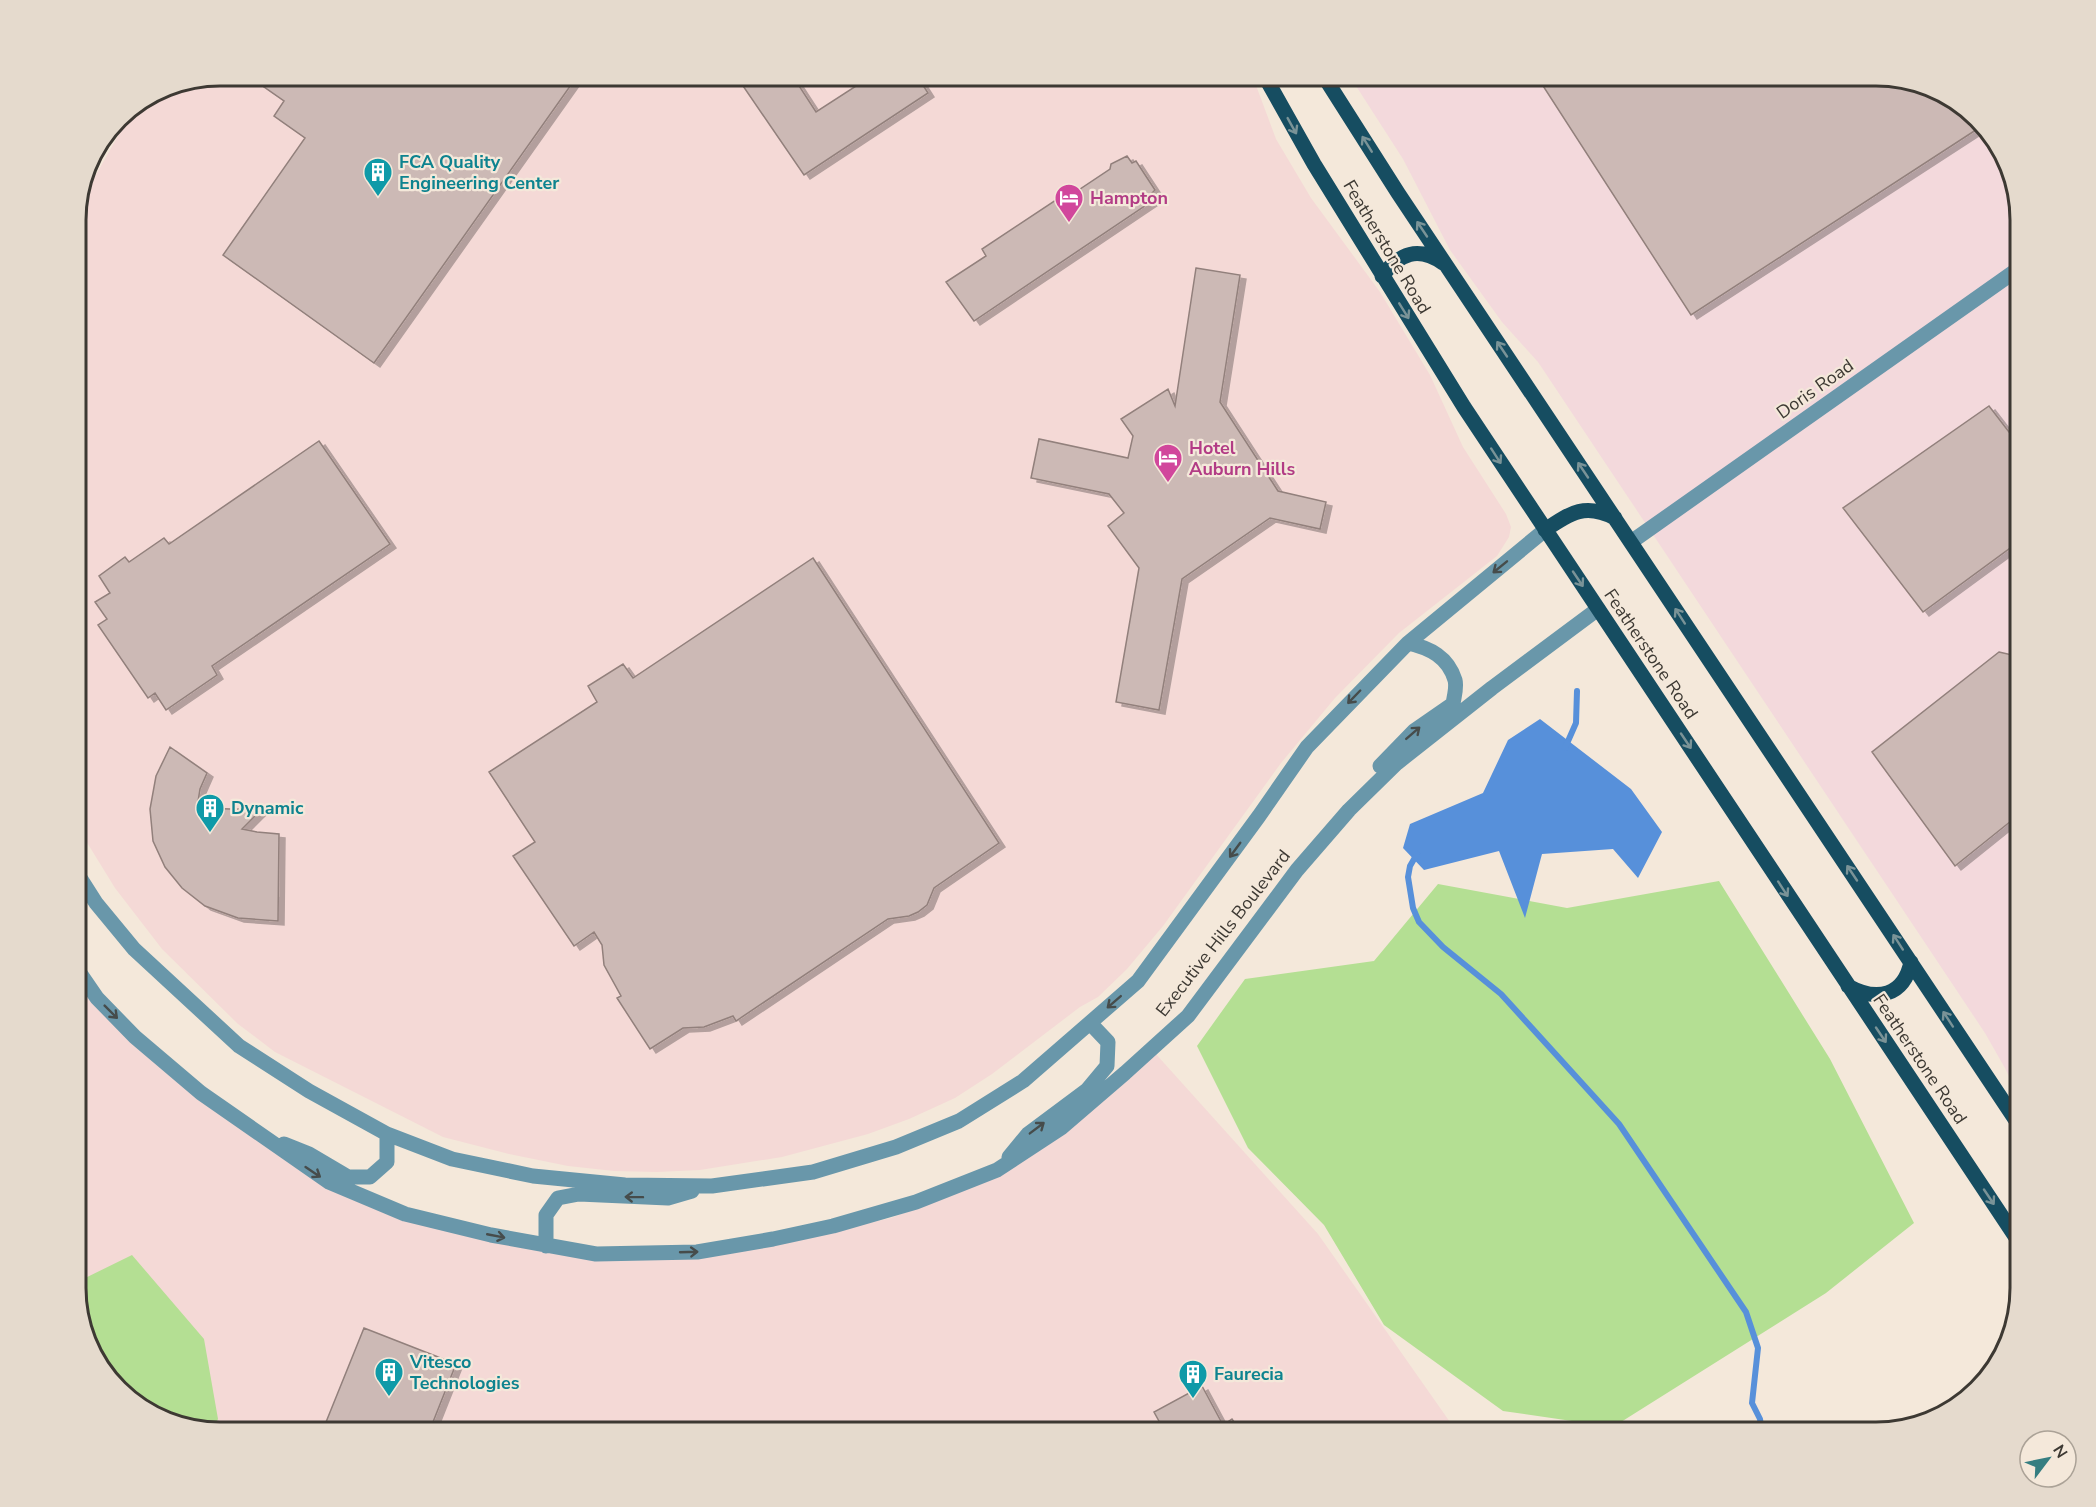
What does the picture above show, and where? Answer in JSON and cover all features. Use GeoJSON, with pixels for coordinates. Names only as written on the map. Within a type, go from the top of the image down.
{"type":"FeatureCollection","features":[{"type":"Feature","properties":{"kind":"main road","name":"Featherstone Road"},"geometry":{"type":"LineString","coordinates":[[1270,86],[1382,276],[1545,530],[2010,1229]]}},
{"type":"Feature","properties":{"kind":"main road","name":"Featherstone Road"},"geometry":{"type":"LineString","coordinates":[[1330,86],[1398,193],[2010,1111]]}},
{"type":"Feature","properties":{"kind":"main road"},"geometry":{"type":"LineString","coordinates":[[1382,276],[1395,262],[1415,253],[1434,256],[1446,265]]}},
{"type":"Feature","properties":{"kind":"main road"},"geometry":{"type":"LineString","coordinates":[[1545,530],[1570,514],[1580,511],[1603,512],[1615,518]]}},
{"type":"Feature","properties":{"kind":"main road"},"geometry":{"type":"LineString","coordinates":[[1848,986],[1860,993],[1882,994],[1895,989],[1904,982],[1911,962]]}},
{"type":"Feature","properties":{"kind":"street","name":"Doris Road"},"geometry":{"type":"LineString","coordinates":[[1631,542],[2010,275]]}},
{"type":"Feature","properties":{"kind":"street","name":"Executive Hills Boulevard"},"geometry":{"type":"LineString","coordinates":[[86,887],[134,949],[239,1046],[309,1091],[387,1134],[452,1159],[533,1176],[625,1185],[712,1186],[813,1172],[896,1147],[959,1121],[1023,1081],[1138,981],[1307,747],[1408,643],[1545,530]]}},
{"type":"Feature","properties":{"kind":"street","name":"Executive Hills Boulevard"},"geometry":{"type":"LineString","coordinates":[[86,982],[97,998],[135,1037],[201,1093],[256,1133],[329,1182],[405,1214],[491,1235],[596,1254],[697,1252],[833,1226],[916,1202],[997,1170],[1061,1128],[1188,1016],[1245,943],[1297,870],[1348,810],[1396,763],[1598,609]]}},
{"type":"Feature","properties":{"kind":"street"},"geometry":{"type":"LineString","coordinates":[[1348,810],[1378,768],[1414,731],[1454,704],[1456,682],[1444,659],[1425,647],[1408,643]]}},
{"type":"Feature","properties":{"kind":"street"},"geometry":{"type":"LineString","coordinates":[[86,893],[96,903]]}},
{"type":"Feature","properties":{"kind":"street"},"geometry":{"type":"LineString","coordinates":[[997,1170],[1028,1134],[1087,1090],[1107,1066],[1108,1042],[1090,1023]]}},
{"type":"Feature","properties":{"kind":"street"},"geometry":{"type":"LineString","coordinates":[[256,1133],[309,1154],[348,1177],[370,1177],[387,1162],[387,1134]]}},
{"type":"Feature","properties":{"kind":"street"},"geometry":{"type":"LineString","coordinates":[[546,1246],[546,1215],[558,1198],[579,1194],[668,1198],[712,1186]]}},
{"type":"Feature","properties":{"kind":"shaded area"},"geometry":{"type":"Polygon","coordinates":[[[210,86],[1256,86],[1276,139],[1311,198],[1380,292],[1430,375],[1463,447],[1506,514],[1511,527],[1509,537],[1497,556],[1399,633],[1335,698],[1281,763],[1163,926],[1127,969],[1098,997],[1080,1007],[992,1074],[955,1098],[909,1119],[868,1134],[782,1157],[700,1170],[614,1171],[568,1166],[509,1154],[443,1137],[275,1052],[238,1024],[162,949],[115,888],[86,841],[86,210],[90,186],[123,127],[138,113],[152,103],[176,93],[210,86]]]}},
{"type":"Feature","properties":{"kind":"shaded area"},"geometry":{"type":"Polygon","coordinates":[[[1356,86],[1894,87],[1911,90],[1944,103],[1971,125],[1988,145],[2003,176],[2010,210],[2010,1079],[1985,1033],[1538,362],[1502,322],[1450,250],[1403,159],[1356,86]]]}},
{"type":"Feature","properties":{"kind":"shaded area"},"geometry":{"type":"Polygon","coordinates":[[[86,985],[173,1076],[390,1212],[611,1259],[757,1248],[891,1218],[977,1185],[1155,1053],[1318,1234],[1449,1421],[210,1421],[193,1419],[160,1408],[138,1394],[119,1376],[99,1347],[88,1314],[86,1297],[86,985]]]}},
{"type":"Feature","properties":{"kind":"green space"},"geometry":{"type":"Polygon","coordinates":[[[1719,881],[1830,1059],[1914,1223],[1826,1293],[1623,1421],[1572,1421],[1503,1411],[1384,1325],[1324,1225],[1248,1148],[1197,1046],[1245,979],[1374,961],[1438,884],[1567,908],[1719,881]]]}},
{"type":"Feature","properties":{"kind":"green space"},"geometry":{"type":"Polygon","coordinates":[[[132,1255],[204,1339],[217,1421],[193,1419],[160,1408],[138,1394],[119,1376],[99,1347],[93,1331],[88,1314],[86,1278],[132,1255]]]}},
{"type":"Feature","properties":{"kind":"water"},"geometry":{"type":"Polygon","coordinates":[[[1540,719],[1631,789],[1662,832],[1638,878],[1613,849],[1542,854],[1525,918],[1499,851],[1424,870],[1403,848],[1410,824],[1483,793],[1508,740],[1540,719]]]}},
{"type":"Feature","properties":{"kind":"building","name":"FCA Quality Engineering Center"},"geometry":{"type":"Polygon","coordinates":[[[263,86],[570,86],[374,363],[223,255],[305,138],[274,116],[284,101],[263,86]]]}},
{"type":"Feature","properties":{"kind":"building"},"geometry":{"type":"Polygon","coordinates":[[[743,86],[799,86],[816,112],[856,86],[924,86],[928,93],[804,175],[743,86]]]}},
{"type":"Feature","properties":{"kind":"building"},"geometry":{"type":"Polygon","coordinates":[[[1543,86],[1894,87],[1911,90],[1944,103],[1976,130],[1691,315],[1543,86]]]}},
{"type":"Feature","properties":{"kind":"building","name":"Hampton"},"geometry":{"type":"Polygon","coordinates":[[[1127,156],[1132,163],[1136,161],[1155,190],[1151,194],[1155,199],[974,321],[946,282],[986,256],[982,249],[1071,190],[1074,193],[1110,169],[1111,164],[1127,156]]]}},
{"type":"Feature","properties":{"kind":"building","name":"Hotel Auburn Hills"},"geometry":{"type":"Polygon","coordinates":[[[1196,268],[1240,275],[1220,402],[1278,491],[1326,502],[1320,529],[1270,518],[1182,579],[1159,710],[1116,702],[1139,568],[1108,526],[1124,513],[1109,494],[1031,478],[1039,439],[1128,458],[1133,436],[1121,419],[1168,389],[1175,406],[1196,268]]]}},
{"type":"Feature","properties":{"kind":"building"},"geometry":{"type":"Polygon","coordinates":[[[1989,406],[2010,431],[2010,548],[1923,612],[1843,508],[1989,406]]]}},
{"type":"Feature","properties":{"kind":"building"},"geometry":{"type":"Polygon","coordinates":[[[319,441],[390,544],[212,666],[217,675],[166,710],[155,693],[148,698],[98,625],[107,619],[95,602],[110,593],[99,576],[125,557],[129,562],[164,538],[169,544],[319,441]]]}},
{"type":"Feature","properties":{"kind":"building"},"geometry":{"type":"Polygon","coordinates":[[[813,558],[999,843],[934,888],[927,905],[918,912],[909,916],[888,919],[736,1021],[733,1016],[704,1027],[683,1028],[650,1049],[617,998],[621,996],[604,965],[602,945],[594,932],[574,946],[513,856],[535,842],[489,772],[597,702],[588,686],[623,664],[633,678],[813,558]]]}},
{"type":"Feature","properties":{"kind":"building"},"geometry":{"type":"Polygon","coordinates":[[[1999,652],[2010,654],[2010,822],[1955,866],[1872,752],[1999,652]]]}},
{"type":"Feature","properties":{"kind":"building","name":"Dynamic"},"geometry":{"type":"Polygon","coordinates":[[[170,747],[207,773],[200,789],[197,808],[261,810],[242,829],[279,834],[278,921],[238,918],[205,906],[182,888],[165,867],[153,841],[150,809],[156,776],[170,747]]]}},
{"type":"Feature","properties":{"kind":"building","name":"Vitesco Technologies"},"geometry":{"type":"Polygon","coordinates":[[[364,1328],[456,1364],[433,1421],[326,1421],[364,1328]]]}},
{"type":"Feature","properties":{"kind":"building","name":"Faurecia"},"geometry":{"type":"Polygon","coordinates":[[[1202,1386],[1221,1421],[1159,1421],[1154,1412],[1202,1386]]]}},
{"type":"Feature","properties":{"kind":"waterway"},"geometry":{"type":"LineString","coordinates":[[1565,748],[1576,723],[1577,691]]}},
{"type":"Feature","properties":{"kind":"waterway"},"geometry":{"type":"LineString","coordinates":[[1417,854],[1410,866],[1408,877],[1413,908],[1419,922],[1443,947],[1501,994],[1619,1124],[1746,1312],[1758,1348],[1752,1403],[1760,1421]]}},
{"type":"Feature","properties":{"kind":"place","name":"FCA Quality Engineering Center"},"geometry":{"type":"Point","coordinates":[378,198]}},
{"type":"Feature","properties":{"kind":"place","name":"Hampton"},"geometry":{"type":"Point","coordinates":[1069,224]}},
{"type":"Feature","properties":{"kind":"place","name":"Hotel Auburn Hills"},"geometry":{"type":"Point","coordinates":[1168,484]}},
{"type":"Feature","properties":{"kind":"place","name":"Dynamic"},"geometry":{"type":"Point","coordinates":[210,834]}},
{"type":"Feature","properties":{"kind":"place","name":"Vitesco Technologies"},"geometry":{"type":"Point","coordinates":[389,1398]}},
{"type":"Feature","properties":{"kind":"place","name":"Faurecia"},"geometry":{"type":"Point","coordinates":[1193,1400]}}]}
